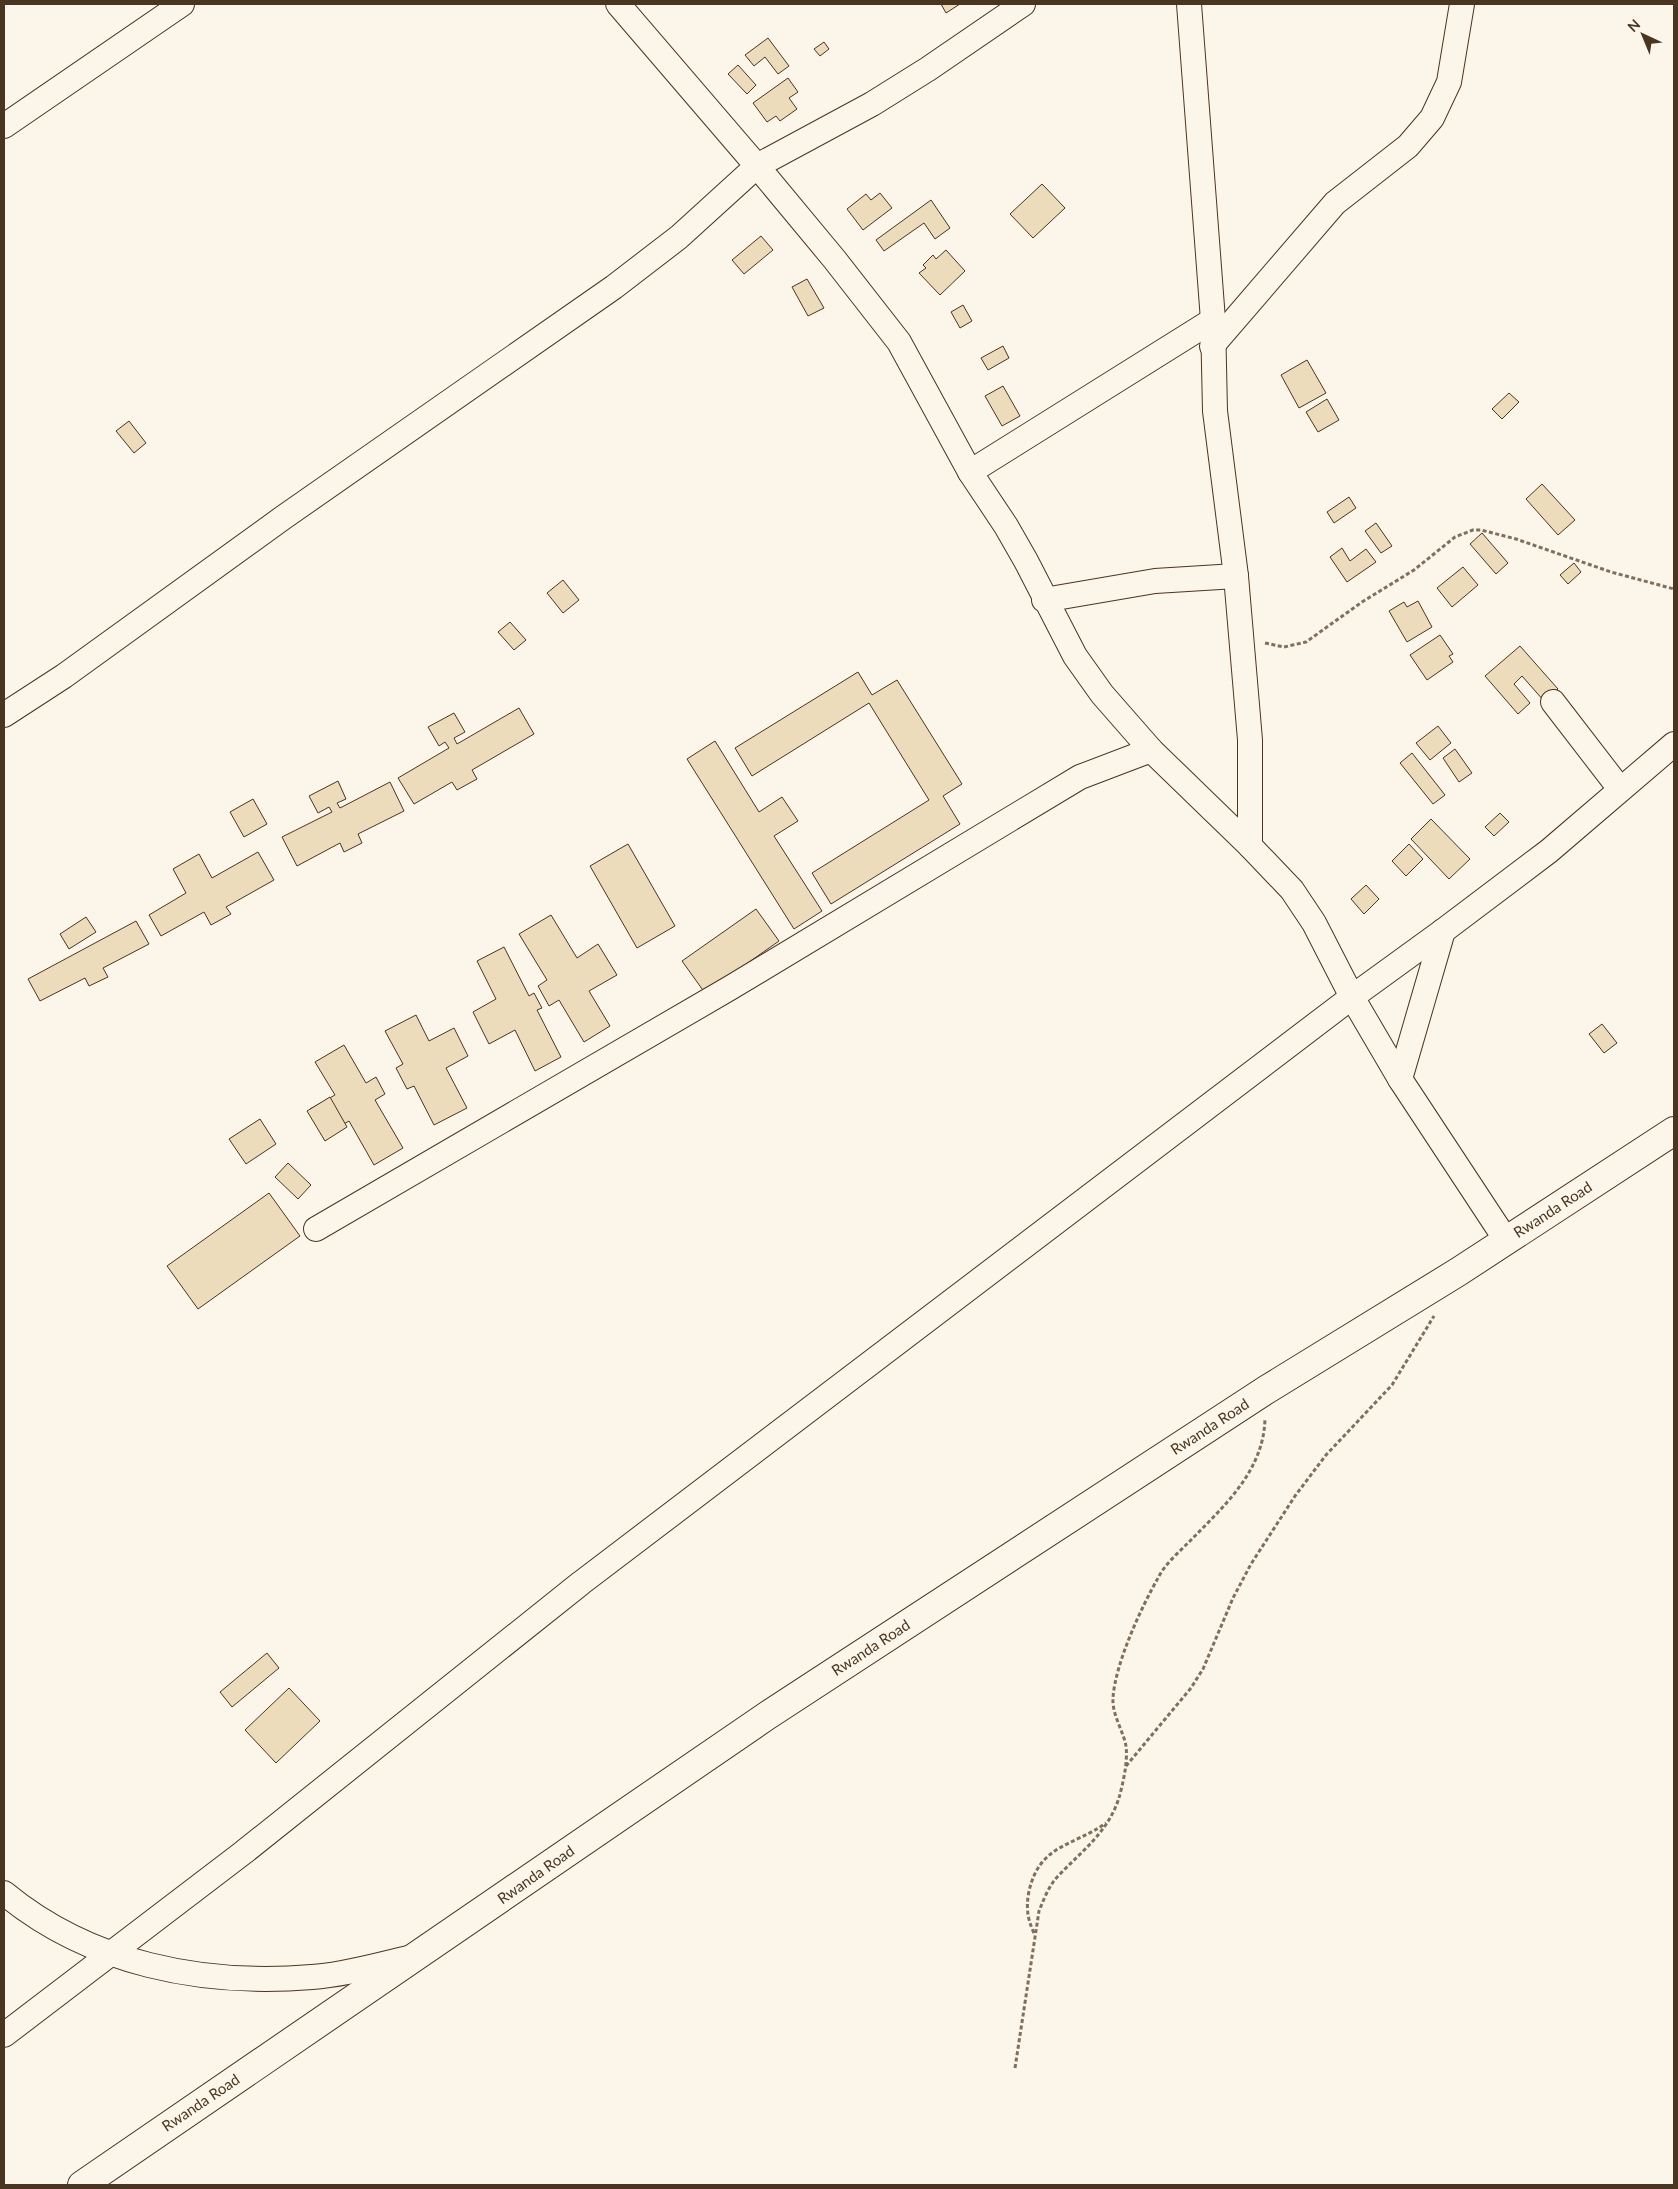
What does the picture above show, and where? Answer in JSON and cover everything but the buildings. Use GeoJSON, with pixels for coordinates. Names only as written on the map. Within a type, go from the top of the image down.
{"type":"FeatureCollection","features":[{"type":"Feature","properties":{"kind":"highway","name":"Rwanda Road"},"geometry":{"type":"LineString","coordinates":[[82,2185],[419,1956],[768,1715],[1266,1390],[1506,1240],[1674,1131]]}},
{"type":"Feature","properties":{"kind":"street"},"geometry":{"type":"LineString","coordinates":[[4,126],[128,43],[182,4]]}},
{"type":"Feature","properties":{"kind":"street"},"geometry":{"type":"LineString","coordinates":[[618,4],[757,166],[835,260],[899,342],[970,472],[1006,526],[1075,656],[1102,694],[1151,750],[1250,846],[1292,890],[1314,923],[1352,997],[1400,1079],[1506,1240]]}},
{"type":"Feature","properties":{"kind":"street"},"geometry":{"type":"LineString","coordinates":[[4,715],[64,676],[284,517],[614,287],[679,237],[757,166],[872,104],[928,69],[1023,4]]}},
{"type":"Feature","properties":{"kind":"street"},"geometry":{"type":"LineString","coordinates":[[1189,4],[1213,320],[1212,346],[1215,411],[1236,576],[1250,740],[1250,846]]}},
{"type":"Feature","properties":{"kind":"street"},"geometry":{"type":"LineString","coordinates":[[1212,346],[1335,203],[1408,146],[1432,118],[1449,82],[1462,4]]}},
{"type":"Feature","properties":{"kind":"street"},"geometry":{"type":"LineString","coordinates":[[970,472],[1213,320]]}},
{"type":"Feature","properties":{"kind":"street"},"geometry":{"type":"LineString","coordinates":[[1044,600],[1155,581],[1236,576]]}},
{"type":"Feature","properties":{"kind":"street"},"geometry":{"type":"LineString","coordinates":[[1552,702],[1620,789]]}},
{"type":"Feature","properties":{"kind":"street"},"geometry":{"type":"LineString","coordinates":[[4,2035],[244,1852],[581,1583],[1352,997],[1549,851],[1674,744]]}},
{"type":"Feature","properties":{"kind":"street"},"geometry":{"type":"LineString","coordinates":[[316,1229],[730,988],[1080,777],[1151,750]]}},
{"type":"Feature","properties":{"kind":"street"},"geometry":{"type":"LineString","coordinates":[[1400,1079],[1443,931]]}},
{"type":"Feature","properties":{"kind":"street"},"geometry":{"type":"LineString","coordinates":[[4,1893],[53,1927],[109,1954],[150,1966],[205,1976],[253,1979],[314,1977],[419,1956]]}},
{"type":"Feature","properties":{"kind":"path"},"geometry":{"type":"LineString","coordinates":[[1242,638],[1284,647],[1306,642],[1362,602],[1414,570],[1455,537],[1473,530],[1481,530],[1516,539],[1611,572],[1674,589]]}},
{"type":"Feature","properties":{"kind":"path"},"geometry":{"type":"LineString","coordinates":[[1126,1766],[1191,1688],[1203,1669],[1233,1598],[1251,1564],[1295,1496],[1326,1455],[1392,1385],[1438,1310]]}},
{"type":"Feature","properties":{"kind":"path"},"geometry":{"type":"LineString","coordinates":[[1015,2068],[1034,1933],[1039,1911],[1046,1893],[1058,1876],[1090,1846],[1108,1821],[1118,1799],[1126,1766],[1126,1746],[1113,1699],[1116,1679],[1128,1644],[1159,1576],[1238,1490],[1252,1468],[1261,1447],[1265,1425],[1266,1390]]}},
{"type":"Feature","properties":{"kind":"path"},"geometry":{"type":"LineString","coordinates":[[1034,1933],[1027,1913],[1027,1901],[1036,1868],[1050,1854],[1108,1821]]}}]}
